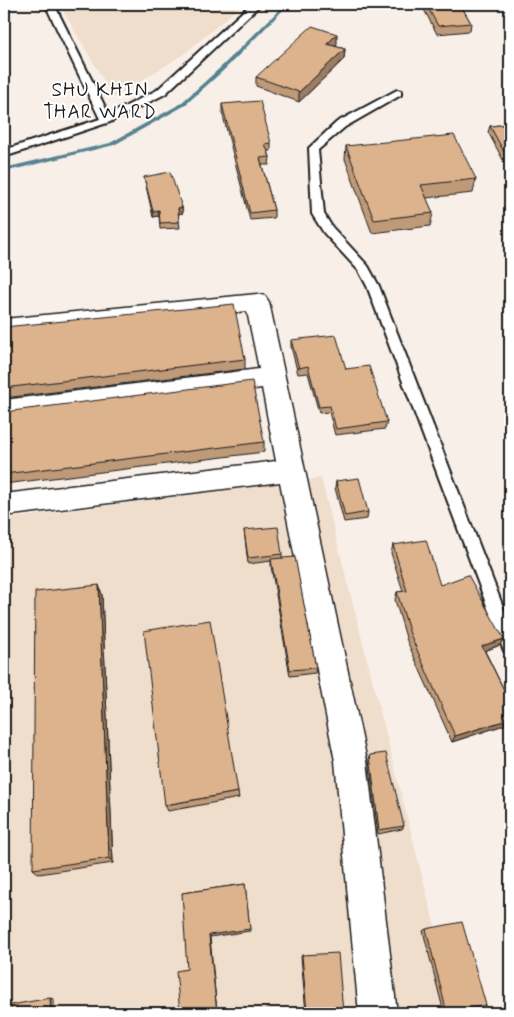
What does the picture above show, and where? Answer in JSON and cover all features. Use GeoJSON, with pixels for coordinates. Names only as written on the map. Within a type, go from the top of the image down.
{"type":"FeatureCollection","features":[{"type":"Feature","properties":{"kind":"street"},"geometry":{"type":"LineString","coordinates":[[4,326],[257,302],[351,760],[378,1013]]}},
{"type":"Feature","properties":{"kind":"street"},"geometry":{"type":"LineString","coordinates":[[4,410],[273,377]]}},
{"type":"Feature","properties":{"kind":"street"},"geometry":{"type":"LineString","coordinates":[[4,506],[292,470]]}},
{"type":"Feature","properties":{"kind":"lane"},"geometry":{"type":"LineString","coordinates":[[49,4],[106,120]]}},
{"type":"Feature","properties":{"kind":"lane"},"geometry":{"type":"LineString","coordinates":[[4,154],[106,120],[161,92],[256,4]]}},
{"type":"Feature","properties":{"kind":"lane"},"geometry":{"type":"LineString","coordinates":[[397,92],[332,130],[321,139],[313,150],[318,214],[328,230],[364,269],[373,286],[510,646]]}},
{"type":"Feature","properties":{"kind":"shaded area"},"geometry":{"type":"Polygon","coordinates":[[[59,4],[243,4],[184,54],[114,98],[59,4]]]}},
{"type":"Feature","properties":{"kind":"shaded area"},"geometry":{"type":"Polygon","coordinates":[[[321,478],[457,1013],[4,1013],[4,519],[321,478]]]}},
{"type":"Feature","properties":{"kind":"building"},"geometry":{"type":"Polygon","coordinates":[[[426,4],[460,4],[471,23],[438,26],[426,4]]]}},
{"type":"Feature","properties":{"kind":"building"},"geometry":{"type":"Polygon","coordinates":[[[312,26],[337,34],[327,44],[345,49],[299,92],[256,77],[312,26]]]}},
{"type":"Feature","properties":{"kind":"building"},"geometry":{"type":"Polygon","coordinates":[[[260,101],[271,143],[265,144],[270,157],[260,158],[274,210],[250,213],[222,104],[260,101]]]}},
{"type":"Feature","properties":{"kind":"building"},"geometry":{"type":"Polygon","coordinates":[[[510,124],[510,163],[490,126],[510,124]]]}},
{"type":"Feature","properties":{"kind":"building"},"geometry":{"type":"Polygon","coordinates":[[[454,135],[476,179],[421,185],[433,213],[374,220],[346,146],[454,135]]]}},
{"type":"Feature","properties":{"kind":"building"},"geometry":{"type":"Polygon","coordinates":[[[170,172],[182,207],[178,208],[179,222],[160,223],[159,210],[153,211],[144,177],[170,172]]]}},
{"type":"Feature","properties":{"kind":"building"},"geometry":{"type":"Polygon","coordinates":[[[234,304],[245,359],[4,388],[4,327],[234,304]]]}},
{"type":"Feature","properties":{"kind":"building"},"geometry":{"type":"Polygon","coordinates":[[[336,335],[346,369],[369,366],[387,422],[336,429],[330,406],[319,407],[308,366],[299,368],[291,340],[336,335]]]}},
{"type":"Feature","properties":{"kind":"building"},"geometry":{"type":"Polygon","coordinates":[[[252,381],[264,442],[4,474],[4,412],[252,381]]]}},
{"type":"Feature","properties":{"kind":"building"},"geometry":{"type":"Polygon","coordinates":[[[359,478],[368,512],[345,516],[336,481],[359,478]]]}},
{"type":"Feature","properties":{"kind":"building"},"geometry":{"type":"Polygon","coordinates":[[[278,527],[282,554],[248,558],[244,530],[278,527]]]}},
{"type":"Feature","properties":{"kind":"building"},"geometry":{"type":"Polygon","coordinates":[[[426,540],[440,585],[468,575],[504,639],[482,646],[510,702],[510,719],[455,736],[410,634],[397,592],[407,591],[393,545],[426,540]]]}},
{"type":"Feature","properties":{"kind":"building"},"geometry":{"type":"Polygon","coordinates":[[[295,557],[316,668],[290,670],[271,559],[295,557]]]}},
{"type":"Feature","properties":{"kind":"building"},"geometry":{"type":"Polygon","coordinates":[[[99,585],[109,858],[33,869],[35,592],[99,585]]]}},
{"type":"Feature","properties":{"kind":"building"},"geometry":{"type":"Polygon","coordinates":[[[210,620],[238,792],[165,805],[144,631],[210,620]]]}},
{"type":"Feature","properties":{"kind":"building"},"geometry":{"type":"Polygon","coordinates":[[[386,753],[404,826],[379,830],[370,755],[386,753]]]}},
{"type":"Feature","properties":{"kind":"building"},"geometry":{"type":"Polygon","coordinates":[[[245,884],[250,929],[209,935],[217,1013],[180,1013],[176,971],[187,969],[182,893],[245,884]]]}},
{"type":"Feature","properties":{"kind":"building"},"geometry":{"type":"Polygon","coordinates":[[[462,922],[486,1005],[447,1013],[426,929],[462,922]]]}},
{"type":"Feature","properties":{"kind":"building"},"geometry":{"type":"Polygon","coordinates":[[[338,953],[343,1013],[307,1013],[302,955],[338,953]]]}},
{"type":"Feature","properties":{"kind":"building"},"geometry":{"type":"Polygon","coordinates":[[[50,998],[51,1013],[11,1013],[11,1005],[50,998]]]}},
{"type":"Feature","properties":{"kind":"waterway"},"geometry":{"type":"LineString","coordinates":[[4,170],[112,144],[182,105],[223,68],[287,4]]}},
{"type":"Feature","properties":{"kind":"district","name":"SHU KHIN THAR WARD"},"geometry":{"type":"Point","coordinates":[100,100]}}]}
